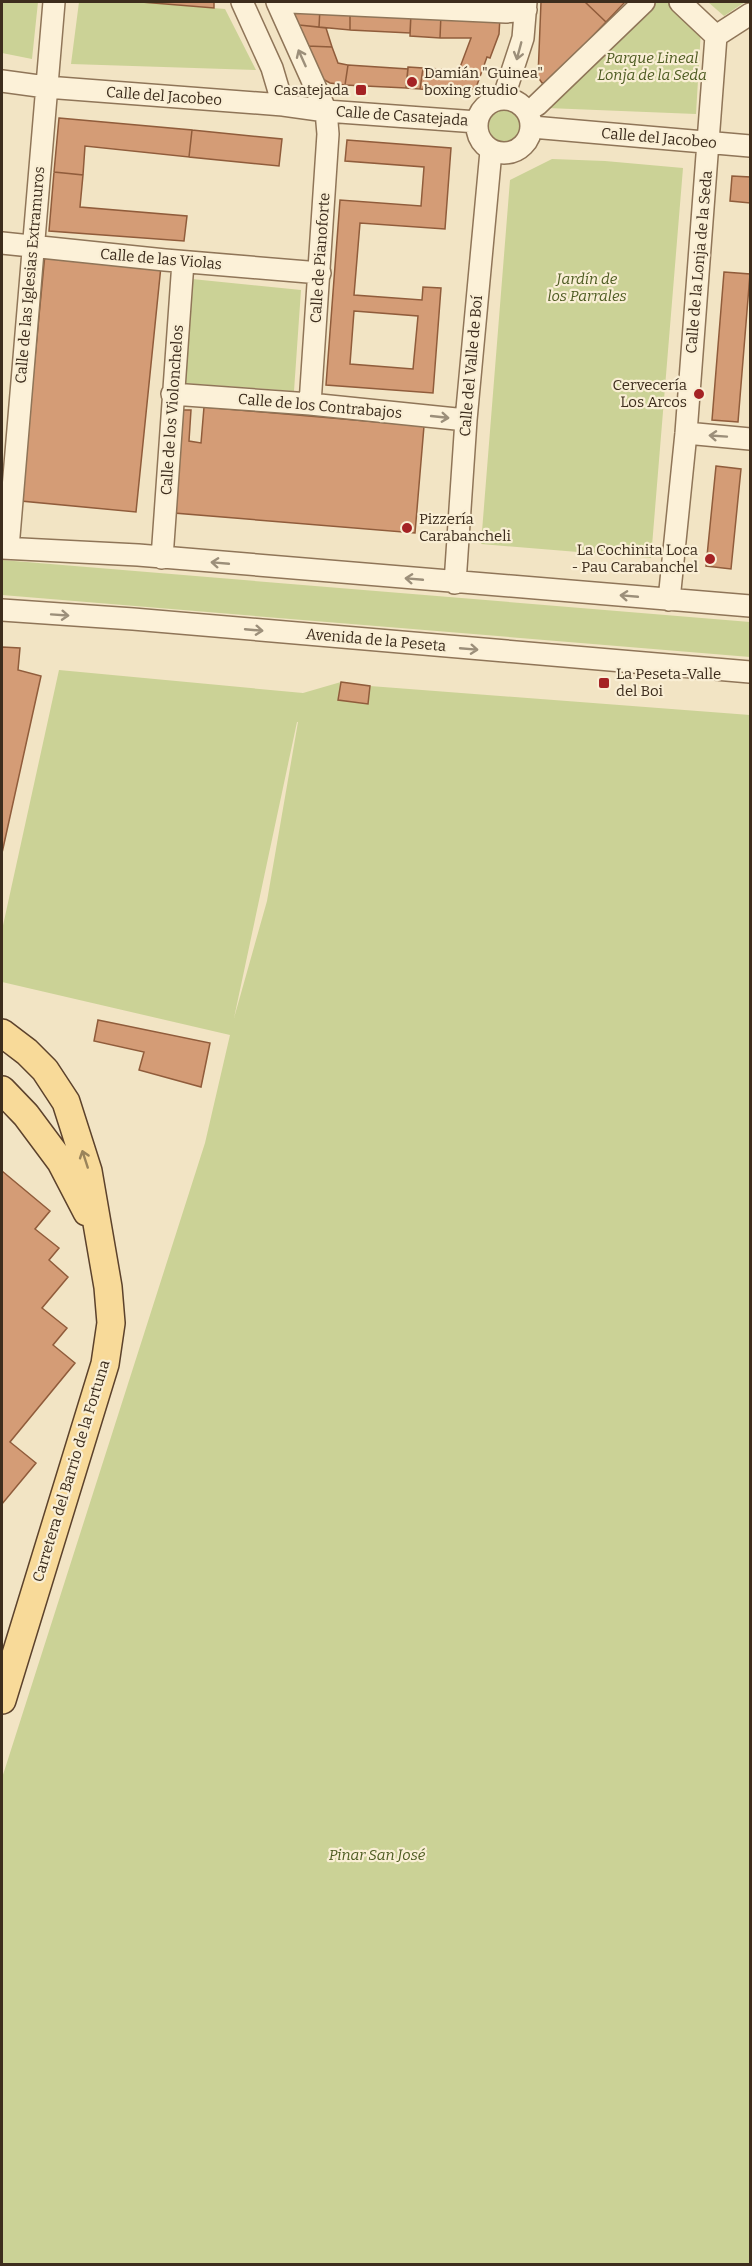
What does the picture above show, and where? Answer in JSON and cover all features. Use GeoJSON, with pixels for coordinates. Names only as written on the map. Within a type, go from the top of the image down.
{"type":"FeatureCollection","features":[{"type":"Feature","properties":{"kind":"main road","name":"Carretera del Barrio de la Fortuna"},"geometry":{"type":"LineString","coordinates":[[2,1033],[27,1052],[45,1070],[66,1102],[88,1171],[108,1287],[111,1323],[105,1365],[2,1700]]}},
{"type":"Feature","properties":{"kind":"main road","name":"Carretera del Barrio de la Fortuna"},"geometry":{"type":"LineString","coordinates":[[2,1090],[29,1107],[42,1106],[48,1097],[45,1070]]}},
{"type":"Feature","properties":{"kind":"main road","name":"Carretera del Barrio de la Fortuna"},"geometry":{"type":"LineString","coordinates":[[2,1090],[26,1115],[61,1162],[100,1237]]}},
{"type":"Feature","properties":{"kind":"street","name":"Calle de las Iglesias Extramuros"},"geometry":{"type":"LineString","coordinates":[[5,548],[54,2]]}},
{"type":"Feature","properties":{"kind":"street"},"geometry":{"type":"LineString","coordinates":[[242,2],[272,68],[283,105]]}},
{"type":"Feature","properties":{"kind":"street"},"geometry":{"type":"LineString","coordinates":[[277,2],[326,111]]}},
{"type":"Feature","properties":{"kind":"street"},"geometry":{"type":"LineString","coordinates":[[290,2],[506,12],[526,6],[523,38],[503,99]]}},
{"type":"Feature","properties":{"kind":"street"},"geometry":{"type":"LineString","coordinates":[[537,105],[644,2]]}},
{"type":"Feature","properties":{"kind":"street"},"geometry":{"type":"LineString","coordinates":[[680,2],[716,36],[750,14]]}},
{"type":"Feature","properties":{"kind":"street","name":"Calle de la Lonja de la Seda"},"geometry":{"type":"LineString","coordinates":[[669,600],[686,433],[716,36]]}},
{"type":"Feature","properties":{"kind":"street","name":"Calle del Jacobeo"},"geometry":{"type":"LineString","coordinates":[[2,81],[46,87],[283,105],[326,111]]}},
{"type":"Feature","properties":{"kind":"street"},"geometry":{"type":"LineString","coordinates":[[503,99],[522,105],[529,114],[532,128],[525,145],[518,151],[500,154],[491,151],[480,138],[477,122],[483,108],[496,100],[503,99]]}},
{"type":"Feature","properties":{"kind":"street","name":"Calle de Casatejada"},"geometry":{"type":"LineString","coordinates":[[326,111],[477,122]]}},
{"type":"Feature","properties":{"kind":"street","name":"Calle de Pianoforte"},"geometry":{"type":"LineString","coordinates":[[310,404],[328,134],[326,111]]}},
{"type":"Feature","properties":{"kind":"street","name":"Calle del Jacobeo"},"geometry":{"type":"LineString","coordinates":[[532,128],[750,146]]}},
{"type":"Feature","properties":{"kind":"street","name":"Calle del Valle de Boí"},"geometry":{"type":"LineString","coordinates":[[455,583],[466,420],[491,151]]}},
{"type":"Feature","properties":{"kind":"street","name":"Calle de las Violas"},"geometry":{"type":"LineString","coordinates":[[2,243],[183,262],[320,273]]}},
{"type":"Feature","properties":{"kind":"street","name":"Calle de los Violonchelos"},"geometry":{"type":"LineString","coordinates":[[162,558],[183,262]]}},
{"type":"Feature","properties":{"kind":"street","name":"Calle de los Contrabajos"},"geometry":{"type":"LineString","coordinates":[[172,394],[310,404],[466,420]]}},
{"type":"Feature","properties":{"kind":"street"},"geometry":{"type":"LineString","coordinates":[[686,433],[750,439]]}},
{"type":"Feature","properties":{"kind":"street"},"geometry":{"type":"LineString","coordinates":[[5,548],[162,558],[750,606]]}},
{"type":"Feature","properties":{"kind":"street","name":"Avenida de la Peseta"},"geometry":{"type":"LineString","coordinates":[[2,610],[133,619],[750,672]]}},
{"type":"Feature","properties":{"kind":"green space"},"geometry":{"type":"Polygon","coordinates":[[[2,2],[38,2],[32,59],[2,53],[2,2]]]}},
{"type":"Feature","properties":{"kind":"green space"},"geometry":{"type":"Polygon","coordinates":[[[79,2],[141,2],[225,9],[256,70],[71,64],[79,2]]]}},
{"type":"Feature","properties":{"kind":"green space","name":"Parque Lineal Lonja de la Seda"},"geometry":{"type":"Polygon","coordinates":[[[653,2],[670,2],[701,29],[696,114],[547,108],[653,2]]]}},
{"type":"Feature","properties":{"kind":"green space","name":"Parque Lineal Lonja de la Seda"},"geometry":{"type":"Polygon","coordinates":[[[708,2],[745,2],[724,16],[708,2]]]}},
{"type":"Feature","properties":{"kind":"green space"},"geometry":{"type":"Polygon","coordinates":[[[505,110],[516,115],[521,126],[516,137],[505,142],[494,137],[489,126],[494,115],[505,110]]]}},
{"type":"Feature","properties":{"kind":"green space","name":"Jardín de los Parrales"},"geometry":{"type":"Polygon","coordinates":[[[552,159],[683,168],[651,558],[481,544],[510,180],[552,159]]]}},
{"type":"Feature","properties":{"kind":"green space"},"geometry":{"type":"Polygon","coordinates":[[[192,279],[301,290],[294,391],[183,383],[192,279]]]}},
{"type":"Feature","properties":{"kind":"green space"},"geometry":{"type":"Polygon","coordinates":[[[2,560],[750,622],[750,657],[2,595],[2,560]]]}},
{"type":"Feature","properties":{"kind":"green space","name":"Pinar San José"},"geometry":{"type":"Polygon","coordinates":[[[59,670],[303,693],[341,682],[750,715],[750,2264],[2,2264],[2,1778],[205,1143],[230,1035],[2,982],[2,930],[59,670]],[[298,722],[234,1018],[267,901],[298,722]]]}},
{"type":"Feature","properties":{"kind":"building"},"geometry":{"type":"Polygon","coordinates":[[[141,2],[214,2],[214,8],[141,2]]]}},
{"type":"Feature","properties":{"kind":"building"},"geometry":{"type":"Polygon","coordinates":[[[541,2],[585,2],[606,22],[549,82],[542,83],[538,77],[541,2]]]}},
{"type":"Feature","properties":{"kind":"building"},"geometry":{"type":"Polygon","coordinates":[[[585,2],[625,2],[606,22],[585,2]]]}},
{"type":"Feature","properties":{"kind":"building"},"geometry":{"type":"Polygon","coordinates":[[[300,6],[320,8],[319,27],[299,25],[293,13],[300,6]]]}},
{"type":"Feature","properties":{"kind":"building"},"geometry":{"type":"Polygon","coordinates":[[[320,8],[350,9],[350,30],[319,27],[320,8]]]}},
{"type":"Feature","properties":{"kind":"building"},"geometry":{"type":"Polygon","coordinates":[[[350,9],[411,13],[410,33],[350,30],[350,9]]]}},
{"type":"Feature","properties":{"kind":"building"},"geometry":{"type":"Polygon","coordinates":[[[411,13],[441,14],[440,38],[410,36],[411,13]]]}},
{"type":"Feature","properties":{"kind":"building"},"geometry":{"type":"Polygon","coordinates":[[[441,14],[500,17],[499,34],[490,58],[487,57],[477,85],[468,92],[420,89],[423,68],[459,70],[471,38],[440,38],[441,14]]]}},
{"type":"Feature","properties":{"kind":"building"},"geometry":{"type":"Polygon","coordinates":[[[299,25],[326,28],[332,47],[307,46],[299,25]]]}},
{"type":"Feature","properties":{"kind":"building"},"geometry":{"type":"Polygon","coordinates":[[[307,46],[332,47],[338,63],[348,65],[345,85],[330,83],[319,77],[307,46]]]}},
{"type":"Feature","properties":{"kind":"building"},"geometry":{"type":"Polygon","coordinates":[[[348,65],[408,69],[406,88],[345,85],[348,65]]]}},
{"type":"Feature","properties":{"kind":"building"},"geometry":{"type":"Polygon","coordinates":[[[408,67],[423,68],[420,89],[406,88],[408,67]]]}},
{"type":"Feature","properties":{"kind":"building"},"geometry":{"type":"Polygon","coordinates":[[[59,118],[192,130],[189,157],[85,146],[83,175],[54,172],[59,118]]]}},
{"type":"Feature","properties":{"kind":"building"},"geometry":{"type":"Polygon","coordinates":[[[192,130],[282,139],[279,166],[189,157],[192,130]]]}},
{"type":"Feature","properties":{"kind":"building"},"geometry":{"type":"Polygon","coordinates":[[[347,140],[451,148],[445,229],[360,223],[354,295],[422,300],[423,287],[441,288],[433,393],[326,385],[340,200],[421,206],[424,167],[345,161],[347,140]],[[354,311],[350,364],[413,369],[418,316],[354,311]]]}},
{"type":"Feature","properties":{"kind":"building"},"geometry":{"type":"Polygon","coordinates":[[[54,172],[83,175],[80,207],[187,216],[184,241],[49,231],[54,172]]]}},
{"type":"Feature","properties":{"kind":"building"},"geometry":{"type":"Polygon","coordinates":[[[732,176],[750,177],[750,203],[730,201],[732,176]]]}},
{"type":"Feature","properties":{"kind":"building"},"geometry":{"type":"Polygon","coordinates":[[[45,254],[161,266],[136,512],[21,501],[45,254]]]}},
{"type":"Feature","properties":{"kind":"building"},"geometry":{"type":"Polygon","coordinates":[[[724,272],[750,274],[738,422],[712,420],[724,272]]]}},
{"type":"Feature","properties":{"kind":"building"},"geometry":{"type":"Polygon","coordinates":[[[204,407],[424,426],[415,533],[174,513],[183,410],[191,410],[189,441],[201,443],[204,407]]]}},
{"type":"Feature","properties":{"kind":"building"},"geometry":{"type":"Polygon","coordinates":[[[716,466],[741,469],[731,569],[706,566],[716,466]]]}},
{"type":"Feature","properties":{"kind":"building"},"geometry":{"type":"Polygon","coordinates":[[[2,647],[20,648],[18,670],[41,676],[2,853],[2,647]]]}},
{"type":"Feature","properties":{"kind":"building"},"geometry":{"type":"Polygon","coordinates":[[[341,682],[370,686],[368,704],[338,700],[341,682]]]}},
{"type":"Feature","properties":{"kind":"building"},"geometry":{"type":"Polygon","coordinates":[[[98,1020],[210,1043],[201,1087],[139,1070],[144,1052],[94,1041],[98,1020]]]}},
{"type":"Feature","properties":{"kind":"building"},"geometry":{"type":"Polygon","coordinates":[[[2,1171],[50,1211],[35,1229],[59,1248],[49,1260],[68,1277],[42,1308],[67,1328],[53,1345],[75,1363],[10,1442],[36,1463],[2,1504],[2,1171]]]}},
{"type":"Feature","properties":{"kind":"place","name":"Damián \"Guinea\" boxing studio"},"geometry":{"type":"Point","coordinates":[412,82]}},
{"type":"Feature","properties":{"kind":"place","name":"Casatejada"},"geometry":{"type":"Point","coordinates":[361,90]}},
{"type":"Feature","properties":{"kind":"place","name":"Cervecería Los Arcos"},"geometry":{"type":"Point","coordinates":[699,394]}},
{"type":"Feature","properties":{"kind":"place","name":"Pizzería Carabancheli"},"geometry":{"type":"Point","coordinates":[407,528]}},
{"type":"Feature","properties":{"kind":"place","name":"La Cochinita Loca - Pau Carabanchel"},"geometry":{"type":"Point","coordinates":[710,559]}},
{"type":"Feature","properties":{"kind":"place","name":"La Peseta-Valle del Boi"},"geometry":{"type":"Point","coordinates":[604,683]}}]}
